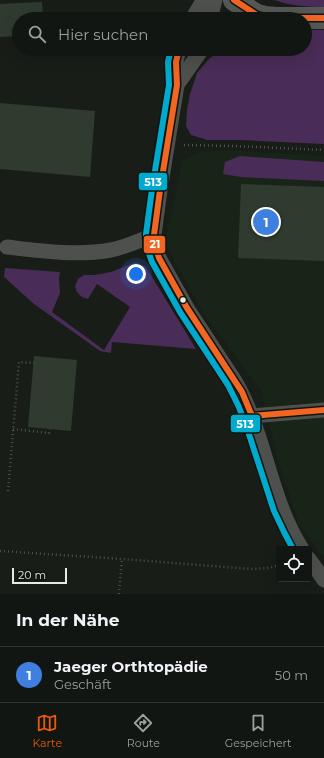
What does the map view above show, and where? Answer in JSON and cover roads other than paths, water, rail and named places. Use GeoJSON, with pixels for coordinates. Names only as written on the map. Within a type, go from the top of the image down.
{"type":"FeatureCollection","features":[{"type":"Feature","properties":{"kind":"highway"},"geometry":{"type":"LineString","coordinates":[[234,0],[250,12]]}},
{"type":"Feature","properties":{"kind":"highway"},"geometry":{"type":"LineString","coordinates":[[312,18],[324,18]]}},
{"type":"Feature","properties":{"kind":"street"},"geometry":{"type":"LineString","coordinates":[[189,12],[193,0]]}},
{"type":"Feature","properties":{"kind":"street"},"geometry":{"type":"LineString","coordinates":[[196,12],[205,0]]}},
{"type":"Feature","properties":{"kind":"street"},"geometry":{"type":"LineString","coordinates":[[212,12],[215,0]]}},
{"type":"Feature","properties":{"kind":"street"},"geometry":{"type":"LineString","coordinates":[[177,56],[176,62],[177,84],[160,190],[154,235],[155,246],[159,258],[187,308],[242,392],[252,416],[283,512],[290,529],[300,546]]}},
{"type":"Feature","properties":{"kind":"street"},"geometry":{"type":"LineString","coordinates":[[177,84],[197,56]]}},
{"type":"Feature","properties":{"kind":"street"},"geometry":{"type":"LineString","coordinates":[[7,248],[71,253],[96,252],[111,250],[154,235]]}},
{"type":"Feature","properties":{"kind":"street"},"geometry":{"type":"LineString","coordinates":[[252,416],[324,410]]}},
{"type":"Feature","properties":{"kind":"street"},"geometry":{"type":"LineString","coordinates":[[312,563],[324,580]]}},
{"type":"Feature","properties":{"kind":"place","name":"Jaeger Orthtopädie"},"geometry":{"type":"Point","coordinates":[266,222]}}]}
